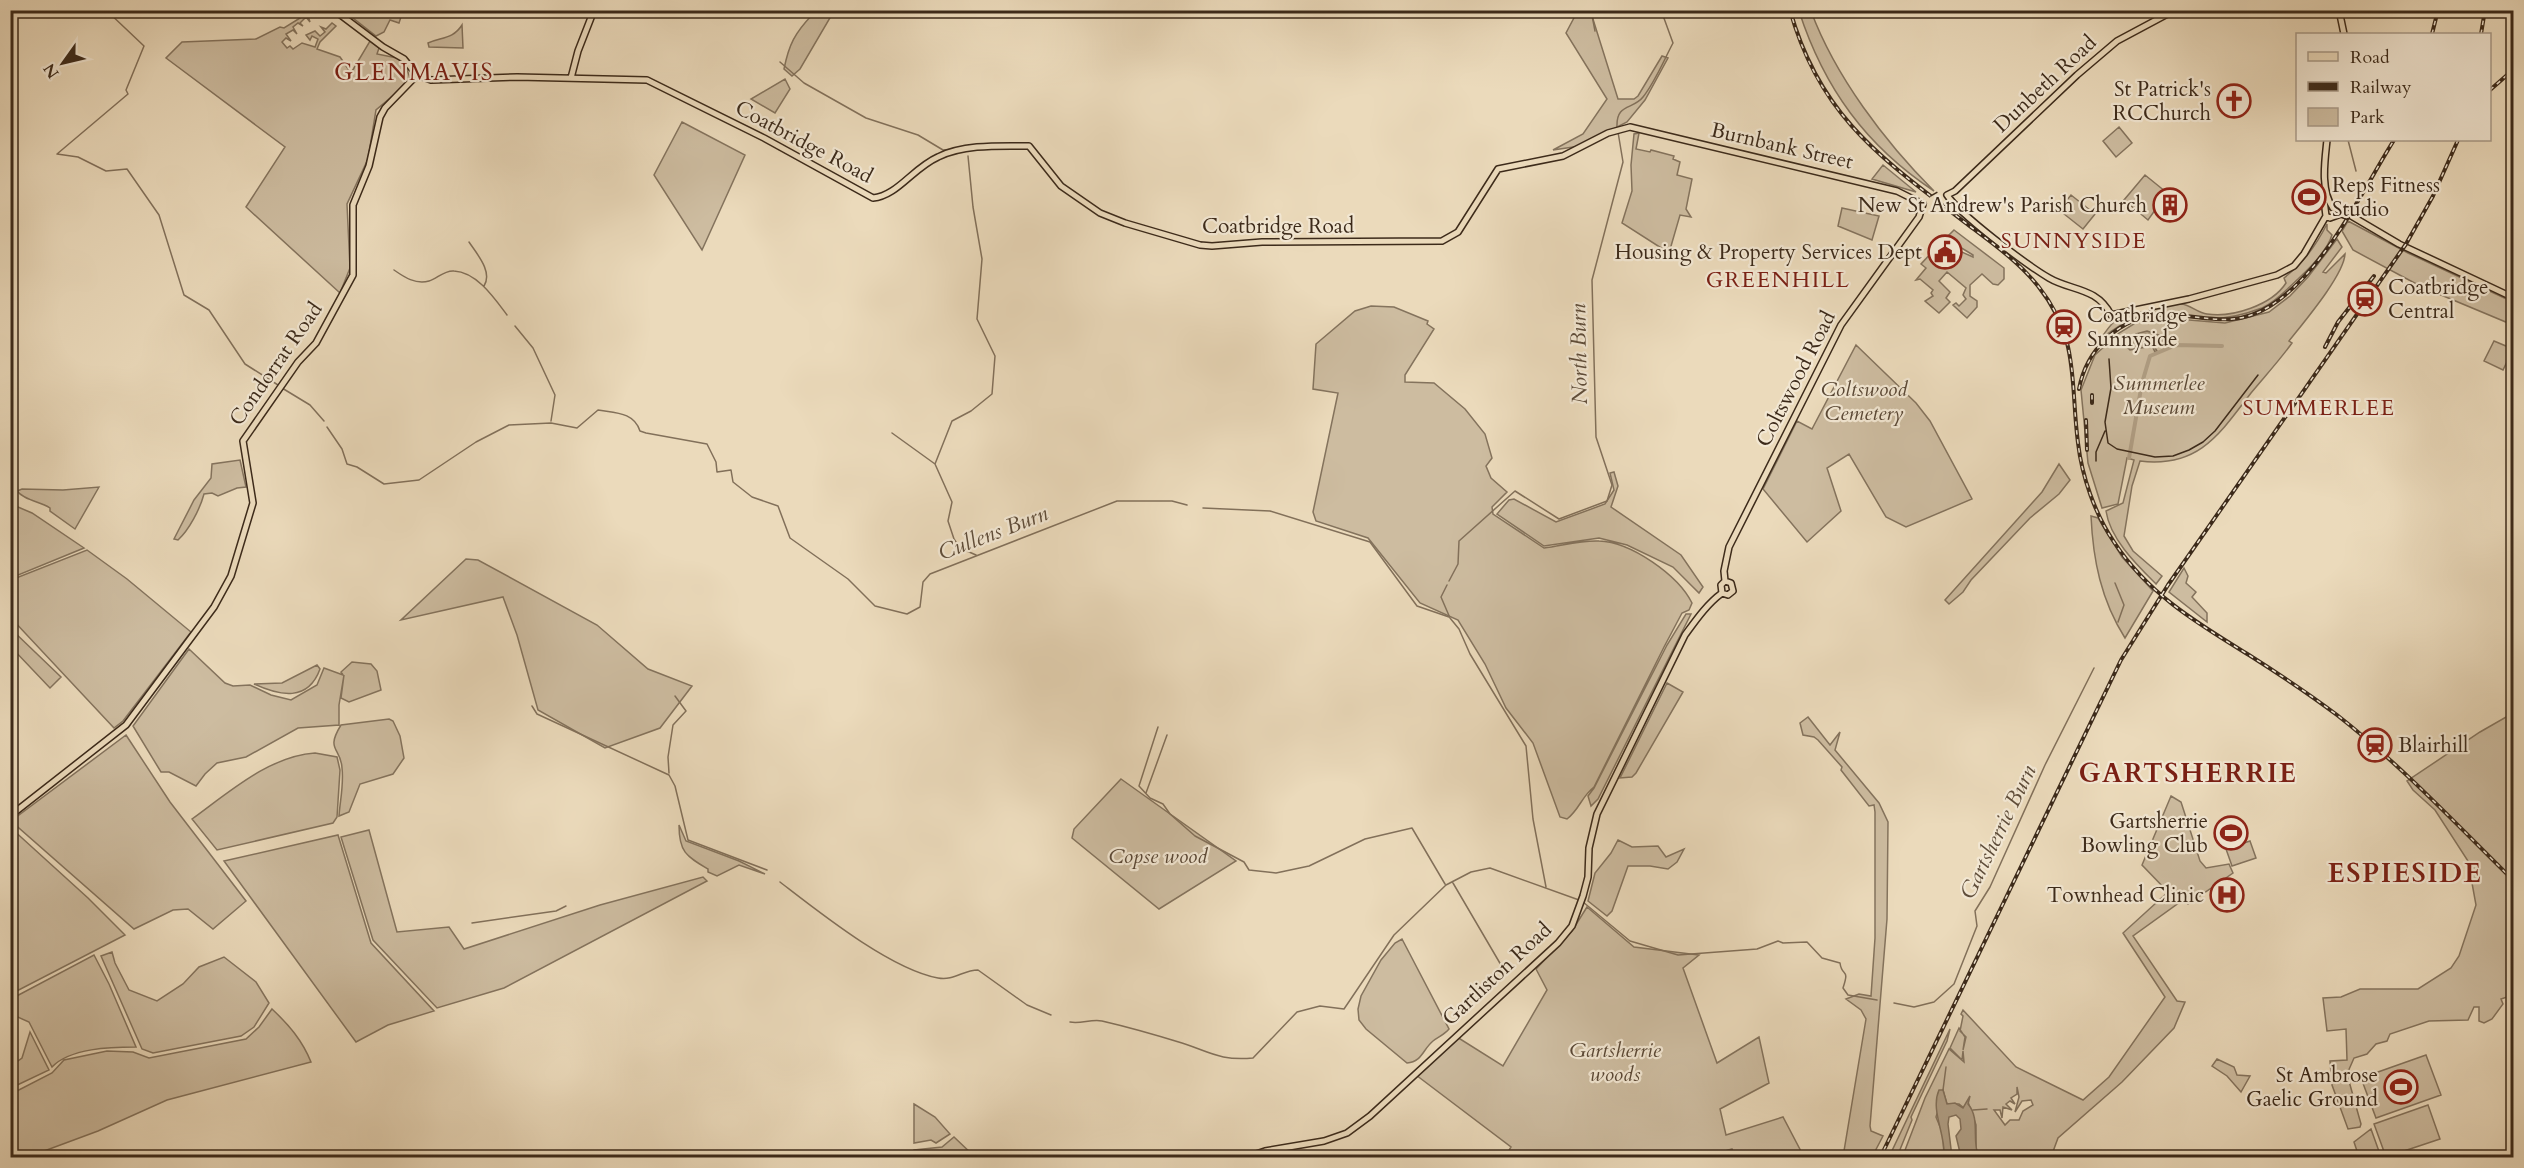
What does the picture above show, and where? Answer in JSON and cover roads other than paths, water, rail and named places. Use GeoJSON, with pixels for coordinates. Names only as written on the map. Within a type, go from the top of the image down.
{"type":"FeatureCollection","features":[{"type":"Feature","properties":{"kind":"main road"},"geometry":{"type":"LineString","coordinates":[[334,10],[383,47],[404,59],[417,75]]}},
{"type":"Feature","properties":{"kind":"main road"},"geometry":{"type":"LineString","coordinates":[[571,78],[578,51],[594,10]]}},
{"type":"Feature","properties":{"kind":"main road","name":"Dunbeth Road"},"geometry":{"type":"LineString","coordinates":[[1947,195],[1955,191],[2077,75],[2117,41],[2175,10]]}},
{"type":"Feature","properties":{"kind":"main road"},"geometry":{"type":"LineString","coordinates":[[2339,11],[2344,33]]}},
{"type":"Feature","properties":{"kind":"main road","name":"Coatbridge Road"},"geometry":{"type":"LineString","coordinates":[[417,75],[431,80],[571,78],[647,80],[781,147],[873,198],[890,194],[919,167],[940,155],[975,148],[1029,146],[1061,186],[1100,213],[1200,245],[1212,246],[1262,242],[1436,242],[1447,239],[1458,232],[1498,169],[1563,156],[1618,130],[1630,127]]}},
{"type":"Feature","properties":{"kind":"main road","name":"Condorrat Road"},"geometry":{"type":"LineString","coordinates":[[10,816],[126,725],[214,607],[231,576],[253,503],[242,448],[245,435],[298,362],[316,343],[353,275],[353,205],[369,166],[380,117],[417,75]]}},
{"type":"Feature","properties":{"kind":"main road","name":"Burnbank Street"},"geometry":{"type":"LineString","coordinates":[[1630,127],[1897,191],[1923,204]]}},
{"type":"Feature","properties":{"kind":"main road"},"geometry":{"type":"LineString","coordinates":[[2327,141],[2323,199],[2331,211],[2353,218],[2399,244],[2514,298]]}},
{"type":"Feature","properties":{"kind":"main road"},"geometry":{"type":"LineString","coordinates":[[1923,204],[1939,195],[1947,195],[1964,213],[2040,272],[2052,280],[2088,293],[2106,306],[2111,315],[2121,311],[2189,299],[2277,275],[2294,266],[2331,211]]}},
{"type":"Feature","properties":{"kind":"main road","name":"Coltswood Road"},"geometry":{"type":"LineString","coordinates":[[1725,581],[1731,582],[1734,588],[1731,594],[1722,592],[1721,585],[1725,581],[1724,571],[1729,547],[1830,344],[1853,306],[1919,217],[1923,204]]}},
{"type":"Feature","properties":{"kind":"main road","name":"Gartliston Road"},"geometry":{"type":"LineString","coordinates":[[1245,1158],[1265,1151],[1324,1142],[1347,1133],[1370,1116],[1527,973],[1572,926],[1588,877],[1589,848],[1597,814],[1685,635],[1703,609],[1722,592]]}},
{"type":"Feature","properties":{"kind":"waterway","name":"Cullens Burn"},"geometry":{"type":"LineString","coordinates":[[106,10],[144,46],[126,90],[128,94],[57,154],[78,157],[106,171],[127,169],[159,215],[184,295],[209,310],[245,364],[278,385]]}},
{"type":"Feature","properties":{"kind":"waterway"},"geometry":{"type":"LineString","coordinates":[[1591,10],[1595,31]]}},
{"type":"Feature","properties":{"kind":"waterway","name":"North Burn"},"geometry":{"type":"LineString","coordinates":[[1617,127],[1619,114],[1643,97],[1673,43],[1661,10]]}},
{"type":"Feature","properties":{"kind":"waterway"},"geometry":{"type":"LineString","coordinates":[[780,62],[804,83],[866,118],[918,135],[943,150],[953,149]]}},
{"type":"Feature","properties":{"kind":"waterway","name":"North Burn"},"geometry":{"type":"LineString","coordinates":[[1449,581],[1458,564],[1459,541],[1515,491],[1559,519],[1607,501],[1612,485],[1596,437],[1592,280],[1623,162],[1618,132]]}},
{"type":"Feature","properties":{"kind":"waterway"},"geometry":{"type":"LineString","coordinates":[[2348,141],[2356,171]]}},
{"type":"Feature","properties":{"kind":"waterway"},"geometry":{"type":"LineString","coordinates":[[968,156],[973,207],[982,259],[977,319],[995,356],[992,394],[971,411],[952,421],[935,464],[952,502],[948,521],[954,539],[960,548],[976,555]]}},
{"type":"Feature","properties":{"kind":"waterway"},"geometry":{"type":"LineString","coordinates":[[469,242],[485,269],[487,275],[484,286]]}},
{"type":"Feature","properties":{"kind":"waterway"},"geometry":{"type":"LineString","coordinates":[[394,270],[406,278],[419,282],[429,281],[450,271],[470,276],[485,287],[507,315]]}},
{"type":"Feature","properties":{"kind":"waterway"},"geometry":{"type":"LineString","coordinates":[[515,326],[533,348],[555,395],[551,421]]}},
{"type":"Feature","properties":{"kind":"waterway"},"geometry":{"type":"LineString","coordinates":[[2129,458],[2142,383],[2150,356],[2176,345],[2222,346]]}},
{"type":"Feature","properties":{"kind":"waterway","name":"Cullens Burn"},"geometry":{"type":"LineString","coordinates":[[282,388],[310,405],[324,421]]}},
{"type":"Feature","properties":{"kind":"waterway","name":"Cullens Burn"},"geometry":{"type":"LineString","coordinates":[[327,427],[342,449],[347,464],[357,467],[384,484],[419,480],[476,442],[509,425],[551,423],[577,428],[598,410],[623,414],[633,420],[640,431],[707,444],[716,462],[717,472],[731,470],[733,482],[752,497],[778,506],[790,538],[848,579],[875,606],[907,614],[920,607],[923,582],[930,574],[1117,501],[1172,501],[1187,505]]}},
{"type":"Feature","properties":{"kind":"waterway"},"geometry":{"type":"LineString","coordinates":[[892,433],[935,464]]}},
{"type":"Feature","properties":{"kind":"waterway","name":"Cullens Burn"},"geometry":{"type":"LineString","coordinates":[[1203,508],[1270,511],[1370,542],[1417,606],[1449,617]]}},
{"type":"Feature","properties":{"kind":"waterway","name":"Gartsherrie Burn"},"geometry":{"type":"LineString","coordinates":[[2115,583],[2124,605],[2118,622]]}},
{"type":"Feature","properties":{"kind":"waterway","name":"North Burn"},"geometry":{"type":"LineString","coordinates":[[1447,585],[1441,597],[1450,618],[1459,629],[1470,654],[1526,746],[1533,819],[1546,887]]}},
{"type":"Feature","properties":{"kind":"waterway","name":"Gartsherrie Burn"},"geometry":{"type":"LineString","coordinates":[[1894,1003],[1914,1007],[1934,1002],[1954,984],[1977,926],[1975,911],[1990,887],[2045,765],[2094,668]]}},
{"type":"Feature","properties":{"kind":"waterway"},"geometry":{"type":"LineString","coordinates":[[669,773],[668,757],[673,725],[686,711],[675,696]]}},
{"type":"Feature","properties":{"kind":"waterway"},"geometry":{"type":"LineString","coordinates":[[532,706],[537,714],[669,775],[675,786],[688,840],[767,870]]}},
{"type":"Feature","properties":{"kind":"waterway","name":"Gartsherrie Burn"},"geometry":{"type":"LineString","coordinates":[[1158,727],[1139,786],[1150,798],[1163,804],[1170,814],[1195,836],[1244,862],[1249,870],[1276,873],[1309,866],[1365,839],[1412,828],[1445,884]]}},
{"type":"Feature","properties":{"kind":"waterway"},"geometry":{"type":"LineString","coordinates":[[1146,793],[1167,735]]}},
{"type":"Feature","properties":{"kind":"waterway"},"geometry":{"type":"LineString","coordinates":[[1070,1022],[1102,1021],[1132,1028],[1223,1057],[1253,1058],[1297,1012],[1320,1006],[1344,1009],[1394,935],[1446,885],[1471,872],[1490,868],[1579,900]]}},
{"type":"Feature","properties":{"kind":"waterway"},"geometry":{"type":"LineString","coordinates":[[780,882],[877,952],[919,973],[944,979],[978,970],[1027,1005],[1051,1015]]}},
{"type":"Feature","properties":{"kind":"waterway"},"geometry":{"type":"LineString","coordinates":[[1453,883],[1501,965]]}},
{"type":"Feature","properties":{"kind":"waterway","name":"Gartsherrie Burn"},"geometry":{"type":"LineString","coordinates":[[1583,902],[1630,941],[1678,955],[1757,949],[1778,941],[1783,943],[1807,942],[1822,958],[1840,963],[1846,975],[1843,988],[1848,995],[1877,1000]]}},
{"type":"Feature","properties":{"kind":"waterway"},"geometry":{"type":"LineString","coordinates":[[472,923],[556,911],[566,906]]}},
{"type":"Feature","properties":{"kind":"waterway"},"geometry":{"type":"LineString","coordinates":[[1943,1090],[1946,1067]]}},
{"type":"Feature","properties":{"kind":"waterway"},"geometry":{"type":"LineString","coordinates":[[1973,1110],[1987,1109]]}},
{"type":"Feature","properties":{"kind":"tram line"},"geometry":{"type":"LineString","coordinates":[[2109,359],[2111,388],[2105,422],[2108,443],[2117,449],[2155,457],[2173,456],[2203,442],[2215,431],[2258,375]]}},
{"type":"Feature","properties":{"kind":"tram line"},"geometry":{"type":"LineString","coordinates":[[2096,461],[2096,452],[2105,431]]}},
{"type":"Feature","properties":{"kind":"railway"},"geometry":{"type":"LineString","coordinates":[[1790,10],[1803,48],[1819,80],[1837,108],[1859,134],[1882,157],[2013,260],[2038,286],[2051,305],[2061,324],[2071,361],[2078,443],[2086,482],[2101,520],[2127,560],[2158,592],[2192,619],[2305,692],[2361,734],[2428,795],[2514,881]]}},
{"type":"Feature","properties":{"kind":"railway"},"geometry":{"type":"LineString","coordinates":[[2432,33],[2438,10]]}},
{"type":"Feature","properties":{"kind":"railway"},"geometry":{"type":"LineString","coordinates":[[2481,33],[2485,10]]}},
{"type":"Feature","properties":{"kind":"railway"},"geometry":{"type":"LineString","coordinates":[[2491,89],[2514,69]]}},
{"type":"Feature","properties":{"kind":"railway"},"geometry":{"type":"LineString","coordinates":[[2079,389],[2089,361],[2097,349],[2118,329],[2131,322],[2160,315],[2215,319],[2242,318],[2270,306],[2308,273],[2324,253],[2355,207],[2393,141]]}},
{"type":"Feature","properties":{"kind":"railway"},"geometry":{"type":"LineString","coordinates":[[1880,1158],[2121,660],[2168,585],[2406,244],[2433,196],[2458,141]]}},
{"type":"Feature","properties":{"kind":"railway"},"geometry":{"type":"LineString","coordinates":[[2325,347],[2338,322],[2374,276]]}},
{"type":"Feature","properties":{"kind":"railway"},"geometry":{"type":"LineString","coordinates":[[2092,395],[2092,403]]}},
{"type":"Feature","properties":{"kind":"railway"},"geometry":{"type":"LineString","coordinates":[[2086,420],[2087,450]]}},
{"type":"Feature","properties":{"kind":"place","name":"St Patrick's RCChurch"},"geometry":{"type":"Point","coordinates":[2234,101]}},
{"type":"Feature","properties":{"kind":"place","name":"Reps Fitness Studio"},"geometry":{"type":"Point","coordinates":[2309,197]}},
{"type":"Feature","properties":{"kind":"place","name":"New St Andrew's Parish Church"},"geometry":{"type":"Point","coordinates":[2170,205]}},
{"type":"Feature","properties":{"kind":"place","name":"Housing & Property Services Dept"},"geometry":{"type":"Point","coordinates":[1945,252]}},
{"type":"Feature","properties":{"kind":"place","name":"Coatbridge Central"},"geometry":{"type":"Point","coordinates":[2365,299]}},
{"type":"Feature","properties":{"kind":"place","name":"Coatbridge Sunnyside"},"geometry":{"type":"Point","coordinates":[2064,327]}},
{"type":"Feature","properties":{"kind":"place","name":"Blairhill"},"geometry":{"type":"Point","coordinates":[2375,745]}},
{"type":"Feature","properties":{"kind":"place","name":"Gartsherrie Bowling Club"},"geometry":{"type":"Point","coordinates":[2231,833]}},
{"type":"Feature","properties":{"kind":"place","name":"Townhead Clinic"},"geometry":{"type":"Point","coordinates":[2227,895]}},
{"type":"Feature","properties":{"kind":"place","name":"St Ambrose Gaelic Ground"},"geometry":{"type":"Point","coordinates":[2401,1087]}},
{"type":"Feature","properties":{"kind":"district","name":"GLENMAVIS"},"geometry":{"type":"Point","coordinates":[414,72]}},
{"type":"Feature","properties":{"kind":"district","name":"SUNNYSIDE"},"geometry":{"type":"Point","coordinates":[2074,241]}},
{"type":"Feature","properties":{"kind":"district","name":"GREENHILL"},"geometry":{"type":"Point","coordinates":[1778,280]}},
{"type":"Feature","properties":{"kind":"district","name":"SUMMERLEE"},"geometry":{"type":"Point","coordinates":[2319,408]}},
{"type":"Feature","properties":{"kind":"district","name":"GARTSHERRIE"},"geometry":{"type":"Point","coordinates":[2188,773]}},
{"type":"Feature","properties":{"kind":"district","name":"ESPIESIDE"},"geometry":{"type":"Point","coordinates":[2405,873]}},
{"type":"Feature","properties":{"kind":"park label","name":"Summerlee Museum"},"geometry":{"type":"Point","coordinates":[2159,395]}},
{"type":"Feature","properties":{"kind":"park label","name":"Coltswood Cemetery"},"geometry":{"type":"Point","coordinates":[1864,401]}},
{"type":"Feature","properties":{"kind":"park label","name":"Copse wood"},"geometry":{"type":"Point","coordinates":[1158,856]}},
{"type":"Feature","properties":{"kind":"park label","name":"Gartsherrie woods"},"geometry":{"type":"Point","coordinates":[1615,1062]}}]}
